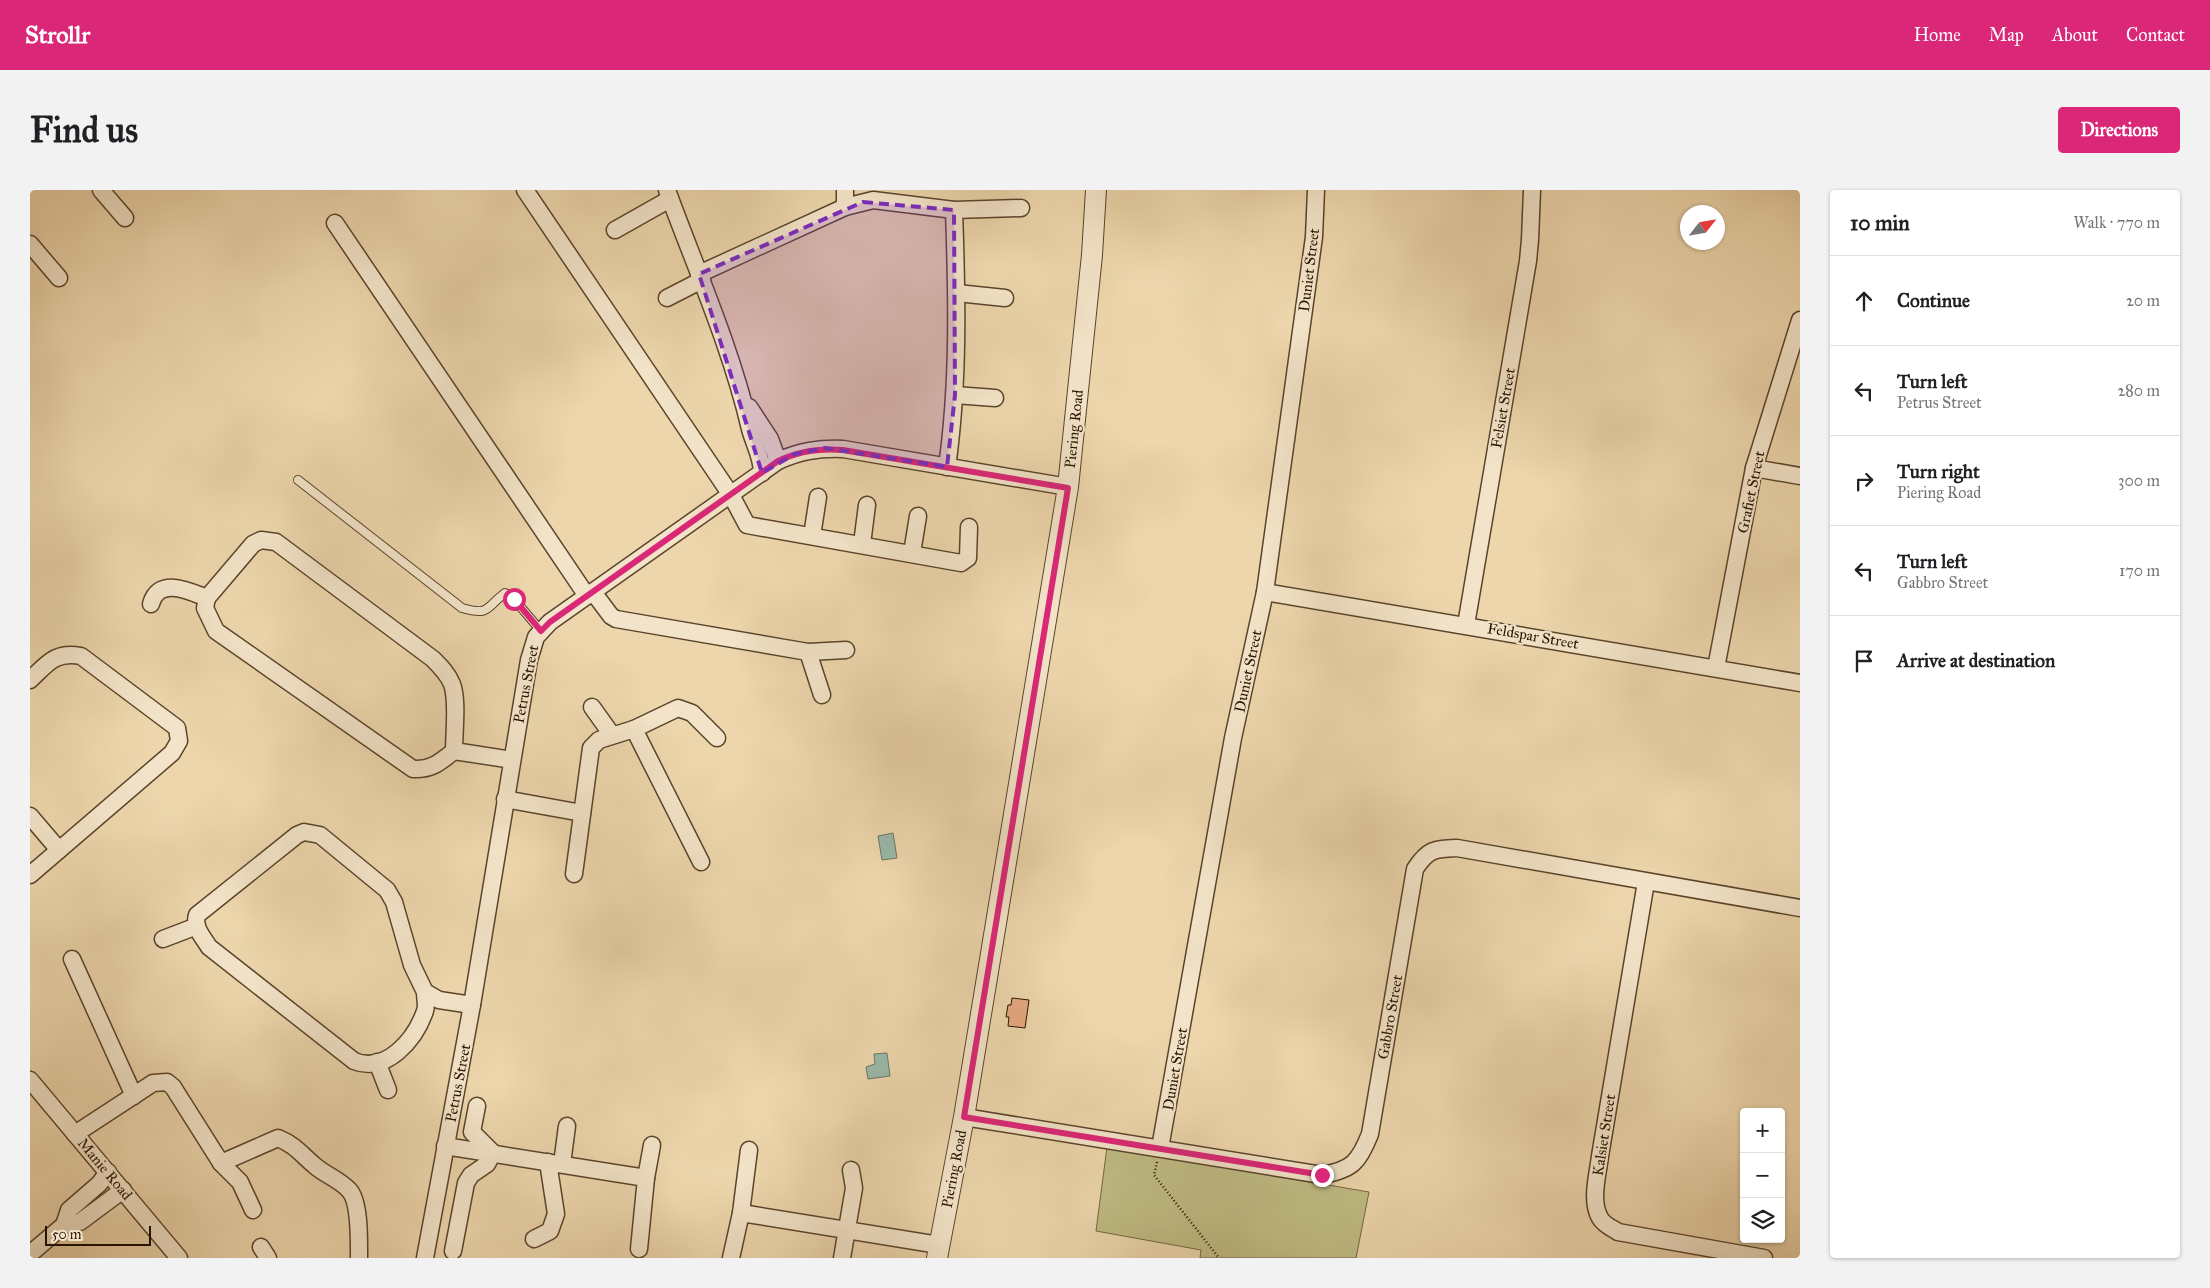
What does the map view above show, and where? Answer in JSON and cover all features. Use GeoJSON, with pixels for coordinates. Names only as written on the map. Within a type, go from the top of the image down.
{"type":"FeatureCollection","features":[{"type":"Feature","properties":{"kind":"street"},"geometry":{"type":"LineString","coordinates":[[101,190],[125,218]]}},
{"type":"Feature","properties":{"kind":"street"},"geometry":{"type":"LineString","coordinates":[[525,190],[731,494],[748,526],[862,544],[961,563],[968,558],[969,527]]}},
{"type":"Feature","properties":{"kind":"street"},"geometry":{"type":"LineString","coordinates":[[845,190],[845,207]]}},
{"type":"Feature","properties":{"kind":"street","name":"Piering Road"},"geometry":{"type":"LineString","coordinates":[[938,1252],[964,1117],[1068,488],[1092,255],[1096,190]]}},
{"type":"Feature","properties":{"kind":"street","name":"Duniet Street"},"geometry":{"type":"LineString","coordinates":[[1160,1148],[1233,738],[1265,592],[1314,237],[1316,190]]}},
{"type":"Feature","properties":{"kind":"street","name":"Felsiet Street"},"geometry":{"type":"LineString","coordinates":[[1466,625],[1528,261],[1532,190]]}},
{"type":"Feature","properties":{"kind":"street"},"geometry":{"type":"LineString","coordinates":[[615,230],[669,195],[701,277],[743,396],[751,433],[760,455],[762,473]]}},
{"type":"Feature","properties":{"kind":"street"},"geometry":{"type":"LineString","coordinates":[[668,298],[701,277],[845,207],[863,202],[882,200],[954,210],[1021,208]]}},
{"type":"Feature","properties":{"kind":"street"},"geometry":{"type":"LineString","coordinates":[[947,467],[955,395],[957,293],[954,210]]}},
{"type":"Feature","properties":{"kind":"street"},"geometry":{"type":"LineString","coordinates":[[335,223],[590,594],[611,616],[616,619],[808,652],[846,650]]}},
{"type":"Feature","properties":{"kind":"street"},"geometry":{"type":"LineString","coordinates":[[30,244],[59,278]]}},
{"type":"Feature","properties":{"kind":"street"},"geometry":{"type":"LineString","coordinates":[[957,293],[1005,298]]}},
{"type":"Feature","properties":{"kind":"street","name":"Grafiet Street"},"geometry":{"type":"LineString","coordinates":[[1716,668],[1754,468],[1800,320]]}},
{"type":"Feature","properties":{"kind":"street"},"geometry":{"type":"LineString","coordinates":[[955,395],[994,398]]}},
{"type":"Feature","properties":{"kind":"street"},"geometry":{"type":"LineString","coordinates":[[743,396],[770,439],[778,461]]}},
{"type":"Feature","properties":{"kind":"street","name":"Petrus Street"},"geometry":{"type":"LineString","coordinates":[[425,1258],[472,1005],[529,660],[536,637],[541,631],[550,622],[778,461],[795,454],[825,448],[1068,488]]}},
{"type":"Feature","properties":{"kind":"street"},"geometry":{"type":"LineString","coordinates":[[1754,468],[1800,476]]}},
{"type":"Feature","properties":{"kind":"street"},"geometry":{"type":"LineString","coordinates":[[812,536],[818,497]]}},
{"type":"Feature","properties":{"kind":"street"},"geometry":{"type":"LineString","coordinates":[[862,544],[868,505]]}},
{"type":"Feature","properties":{"kind":"street"},"geometry":{"type":"LineString","coordinates":[[912,553],[918,516]]}},
{"type":"Feature","properties":{"kind":"street"},"geometry":{"type":"LineString","coordinates":[[454,751],[454,698],[452,685],[444,671],[432,659],[276,542],[261,540],[253,544],[207,598],[205,608],[216,631],[413,769],[425,770],[441,762],[454,751],[512,760]]}},
{"type":"Feature","properties":{"kind":"street"},"geometry":{"type":"LineString","coordinates":[[151,604],[157,592],[170,587],[207,598]]}},
{"type":"Feature","properties":{"kind":"street","name":"Feldspar Street"},"geometry":{"type":"LineString","coordinates":[[1265,592],[1800,683]]}},
{"type":"Feature","properties":{"kind":"street"},"geometry":{"type":"LineString","coordinates":[[808,652],[822,695]]}},
{"type":"Feature","properties":{"kind":"street"},"geometry":{"type":"LineString","coordinates":[[30,680],[52,659],[66,653],[81,656],[177,728],[179,740],[172,753],[30,875]]}},
{"type":"Feature","properties":{"kind":"street"},"geometry":{"type":"LineString","coordinates":[[592,707],[612,735]]}},
{"type":"Feature","properties":{"kind":"street"},"geometry":{"type":"LineString","coordinates":[[574,874],[591,748],[599,740],[634,729],[678,708],[692,713],[717,738]]}},
{"type":"Feature","properties":{"kind":"street"},"geometry":{"type":"LineString","coordinates":[[634,729],[701,862]]}},
{"type":"Feature","properties":{"kind":"street"},"geometry":{"type":"LineString","coordinates":[[505,799],[582,813]]}},
{"type":"Feature","properties":{"kind":"street"},"geometry":{"type":"LineString","coordinates":[[30,816],[59,850]]}},
{"type":"Feature","properties":{"kind":"street"},"geometry":{"type":"LineString","coordinates":[[304,832],[316,833],[387,890],[394,902],[412,965],[426,992],[425,1010],[406,1046],[399,1053],[368,1065],[354,1060],[209,947],[195,921],[202,910],[289,841],[304,832]]}},
{"type":"Feature","properties":{"kind":"street","name":"Gabbro Street"},"geometry":{"type":"LineString","coordinates":[[964,1117],[1322,1175],[1340,1172],[1354,1164],[1363,1151],[1370,1134],[1416,869],[1425,855],[1440,849],[1457,848],[1800,908]]}},
{"type":"Feature","properties":{"kind":"street","name":"Kalsiet Street"},"geometry":{"type":"LineString","coordinates":[[1646,882],[1600,1156],[1596,1193],[1600,1217],[1607,1225],[1618,1232],[1764,1258]]}},
{"type":"Feature","properties":{"kind":"street"},"geometry":{"type":"LineString","coordinates":[[163,939],[197,926]]}},
{"type":"Feature","properties":{"kind":"street"},"geometry":{"type":"LineString","coordinates":[[72,959],[134,1096]]}},
{"type":"Feature","properties":{"kind":"street"},"geometry":{"type":"LineString","coordinates":[[426,992],[439,1000],[472,1005]]}},
{"type":"Feature","properties":{"kind":"street"},"geometry":{"type":"LineString","coordinates":[[377,1062],[388,1090]]}},
{"type":"Feature","properties":{"kind":"street","name":"Manie Road"},"geometry":{"type":"LineString","coordinates":[[30,1080],[179,1258]]}},
{"type":"Feature","properties":{"kind":"street"},"geometry":{"type":"LineString","coordinates":[[75,1134],[154,1082],[167,1082],[174,1087],[221,1163],[240,1182],[253,1210]]}},
{"type":"Feature","properties":{"kind":"street"},"geometry":{"type":"LineString","coordinates":[[477,1106],[472,1132],[493,1153]]}},
{"type":"Feature","properties":{"kind":"street"},"geometry":{"type":"LineString","coordinates":[[534,1239],[550,1231],[556,1214],[555,1163],[567,1126]]}},
{"type":"Feature","properties":{"kind":"street"},"geometry":{"type":"LineString","coordinates":[[221,1163],[278,1138],[292,1143],[316,1167],[350,1191],[355,1206],[359,1257]]}},
{"type":"Feature","properties":{"kind":"street"},"geometry":{"type":"LineString","coordinates":[[639,1249],[646,1178],[652,1145]]}},
{"type":"Feature","properties":{"kind":"street"},"geometry":{"type":"LineString","coordinates":[[446,1146],[646,1178]]}},
{"type":"Feature","properties":{"kind":"street"},"geometry":{"type":"LineString","coordinates":[[731,1258],[741,1213],[749,1150]]}},
{"type":"Feature","properties":{"kind":"street"},"geometry":{"type":"LineString","coordinates":[[453,1251],[466,1183],[471,1175],[487,1164],[493,1153]]}},
{"type":"Feature","properties":{"kind":"street"},"geometry":{"type":"LineString","coordinates":[[842,1258],[854,1188],[851,1170]]}},
{"type":"Feature","properties":{"kind":"street"},"geometry":{"type":"LineString","coordinates":[[64,1225],[69,1210],[99,1184],[108,1172]]}},
{"type":"Feature","properties":{"kind":"street"},"geometry":{"type":"LineString","coordinates":[[30,1254],[64,1225],[80,1222],[123,1190]]}},
{"type":"Feature","properties":{"kind":"street"},"geometry":{"type":"LineString","coordinates":[[741,1213],[847,1231],[938,1252]]}},
{"type":"Feature","properties":{"kind":"lane"},"geometry":{"type":"LineString","coordinates":[[298,480],[462,608],[478,612],[489,609],[505,593],[514,599],[541,631]]}},
{"type":"Feature","properties":{"kind":"path"},"geometry":{"type":"LineString","coordinates":[[1160,1148],[1154,1175],[1219,1258]]}},
{"type":"Feature","properties":{"kind":"highlighted area"},"geometry":{"type":"Polygon","coordinates":[[[863,202],[954,210],[955,395],[947,467],[825,448],[795,454],[762,473],[699,274],[863,202]]]}},
{"type":"Feature","properties":{"kind":"shaded area"},"geometry":{"type":"Polygon","coordinates":[[[893,833],[897,858],[882,860],[878,836],[893,833]]]}},
{"type":"Feature","properties":{"kind":"shaded area"},"geometry":{"type":"Polygon","coordinates":[[[887,1053],[890,1076],[868,1079],[866,1067],[875,1064],[874,1054],[887,1053]]]}},
{"type":"Feature","properties":{"kind":"shaded area"},"geometry":{"type":"Polygon","coordinates":[[[1107,1147],[1369,1192],[1356,1258],[1200,1258],[1201,1250],[1096,1231],[1107,1147]]]}},
{"type":"Feature","properties":{"kind":"building"},"geometry":{"type":"Polygon","coordinates":[[[1012,998],[1029,1000],[1025,1028],[1008,1026],[1009,1017],[1006,1017],[1008,1005],[1011,1005],[1012,998]]]}},
{"type":"Feature","properties":{"kind":"route"},"geometry":{"type":"LineString","coordinates":[[514,599],[541,631],[550,622],[778,461],[806,451],[825,448],[843,450],[1068,488],[964,1117],[1322,1175]]}}]}
